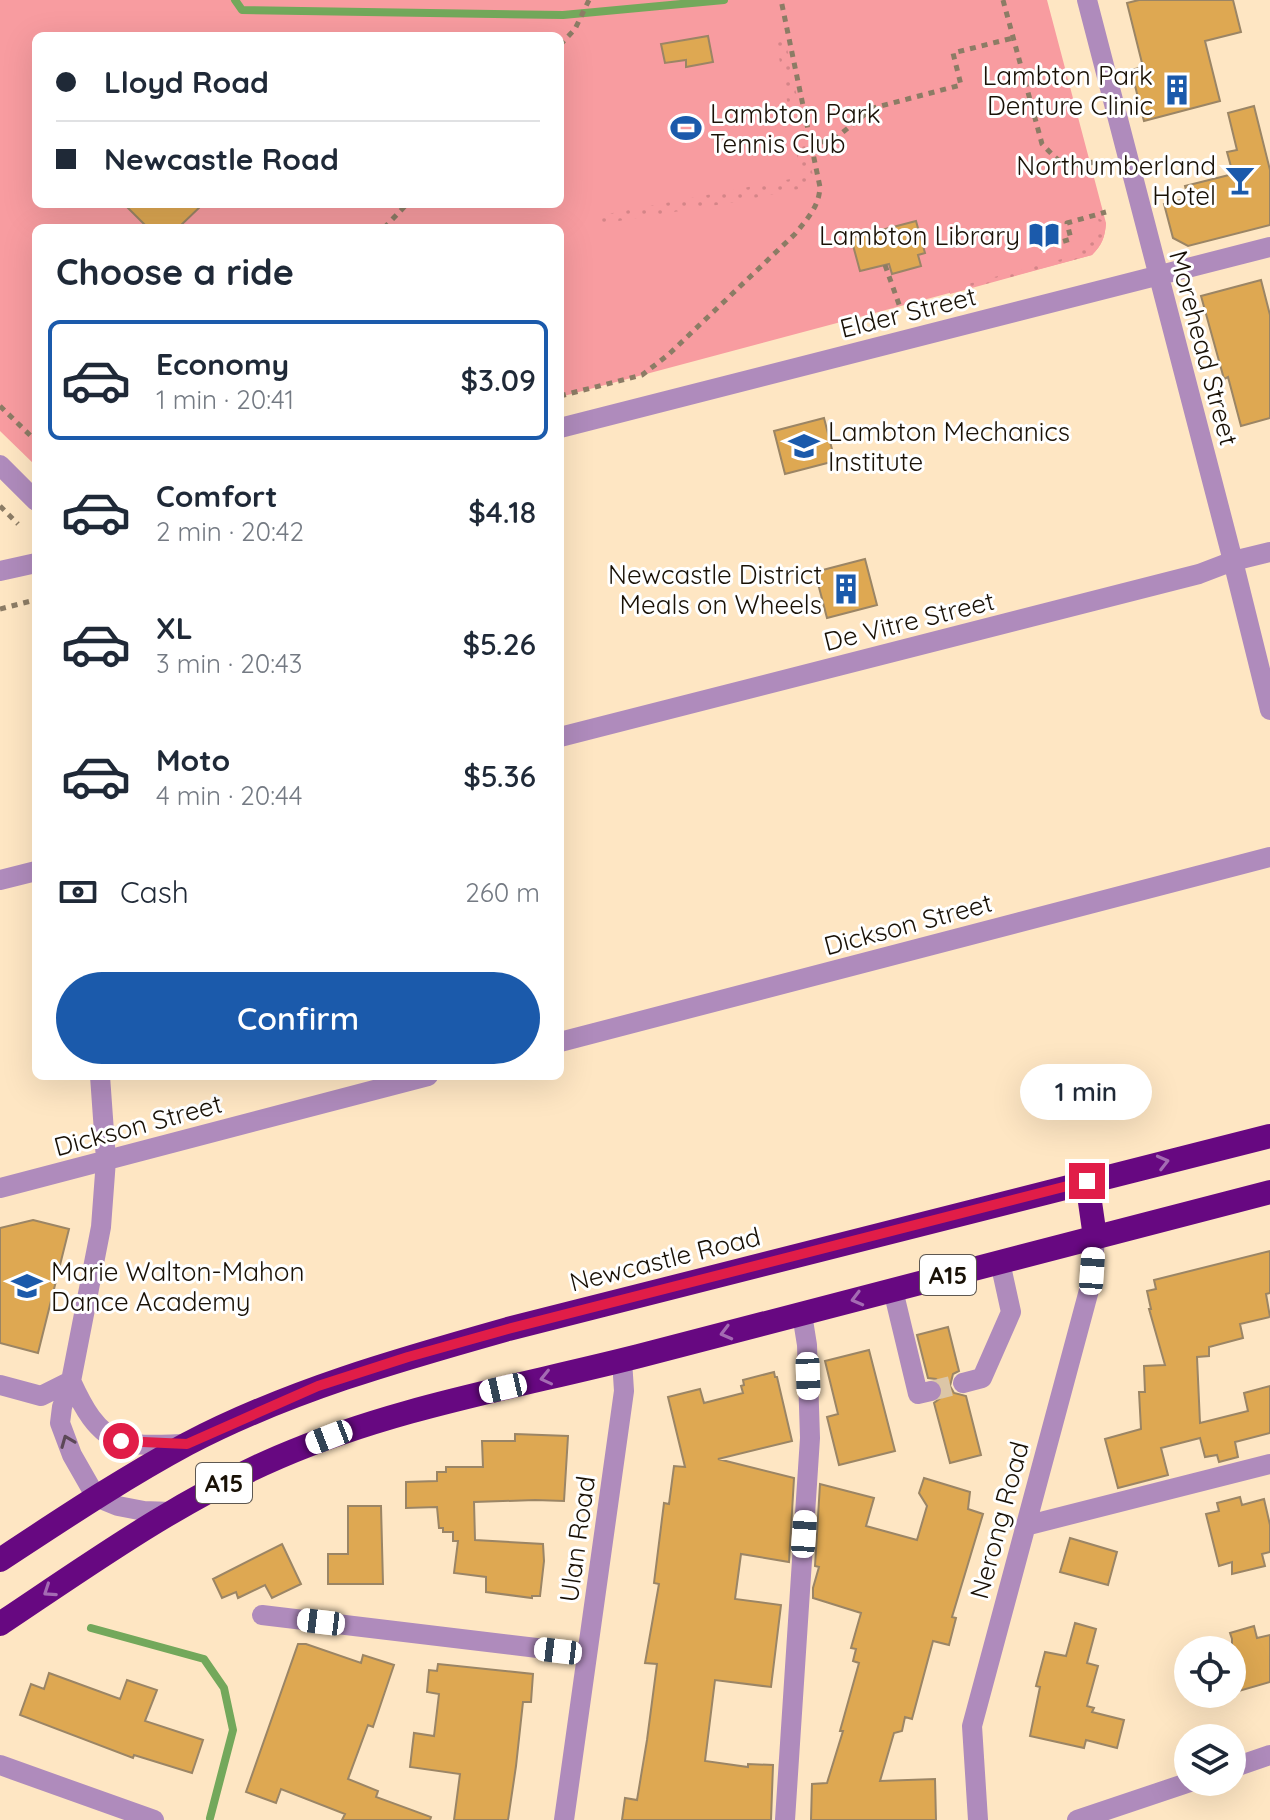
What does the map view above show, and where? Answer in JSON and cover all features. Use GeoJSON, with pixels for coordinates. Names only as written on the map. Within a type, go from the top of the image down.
{"type":"FeatureCollection","features":[{"type":"Feature","properties":{"kind":"highway","name":"Newcastle Road"},"geometry":{"type":"LineString","coordinates":[[96,1497],[187,1444],[318,1386],[408,1357],[523,1325],[1270,1136]]}},
{"type":"Feature","properties":{"kind":"highway"},"geometry":{"type":"LineString","coordinates":[[1087,1181],[1095,1237]]}},
{"type":"Feature","properties":{"kind":"highway","name":"A15"},"geometry":{"type":"LineString","coordinates":[[0,1624],[171,1512],[214,1488],[278,1457],[355,1427],[429,1405],[622,1360],[1270,1192]]}},
{"type":"Feature","properties":{"kind":"highway","name":"A15"},"geometry":{"type":"LineString","coordinates":[[0,1560],[96,1497]]}},
{"type":"Feature","properties":{"kind":"street","name":"Morehead Street"},"geometry":{"type":"LineString","coordinates":[[1087,0],[1270,710]]}},
{"type":"Feature","properties":{"kind":"street","name":"Elder Street"},"geometry":{"type":"LineString","coordinates":[[564,427],[1270,247]]}},
{"type":"Feature","properties":{"kind":"street"},"geometry":{"type":"LineString","coordinates":[[0,465],[32,497]]}},
{"type":"Feature","properties":{"kind":"street","name":"De Vitre Street"},"geometry":{"type":"LineString","coordinates":[[564,736],[1184,578],[1270,552]]}},
{"type":"Feature","properties":{"kind":"street"},"geometry":{"type":"LineString","coordinates":[[0,571],[32,564]]}},
{"type":"Feature","properties":{"kind":"street","name":"Dickson Street"},"geometry":{"type":"LineString","coordinates":[[564,1041],[1270,857]]}},
{"type":"Feature","properties":{"kind":"street"},"geometry":{"type":"LineString","coordinates":[[0,880],[32,872]]}},
{"type":"Feature","properties":{"kind":"street"},"geometry":{"type":"LineString","coordinates":[[100,1080],[106,1160],[101,1227],[60,1423],[72,1455],[96,1497],[118,1506],[171,1512]]}},
{"type":"Feature","properties":{"kind":"street","name":"Dickson Street"},"geometry":{"type":"LineString","coordinates":[[0,1188],[413,1080]]}},
{"type":"Feature","properties":{"kind":"street","name":"Nerong Road"},"geometry":{"type":"LineString","coordinates":[[978,1820],[972,1726],[1092,1279],[1095,1237]]}},
{"type":"Feature","properties":{"kind":"street"},"geometry":{"type":"LineString","coordinates":[[963,1383],[982,1378],[1011,1312],[1000,1262]]}},
{"type":"Feature","properties":{"kind":"street"},"geometry":{"type":"LineString","coordinates":[[893,1290],[918,1394],[931,1391]]}},
{"type":"Feature","properties":{"kind":"street"},"geometry":{"type":"LineString","coordinates":[[785,1820],[810,1438],[807,1345],[802,1314]]}},
{"type":"Feature","properties":{"kind":"street","name":"Ulan Road"},"geometry":{"type":"LineString","coordinates":[[564,1820],[624,1391],[622,1360]]}},
{"type":"Feature","properties":{"kind":"street"},"geometry":{"type":"LineString","coordinates":[[0,1385],[41,1396],[71,1381]]}},
{"type":"Feature","properties":{"kind":"street"},"geometry":{"type":"LineString","coordinates":[[71,1381],[93,1420],[115,1439],[130,1443],[187,1444]]}},
{"type":"Feature","properties":{"kind":"street"},"geometry":{"type":"LineString","coordinates":[[1025,1526],[1270,1464]]}},
{"type":"Feature","properties":{"kind":"street"},"geometry":{"type":"LineString","coordinates":[[262,1615],[587,1654]]}},
{"type":"Feature","properties":{"kind":"street"},"geometry":{"type":"LineString","coordinates":[[1246,1763],[1270,1755]]}},
{"type":"Feature","properties":{"kind":"street"},"geometry":{"type":"LineString","coordinates":[[0,1765],[154,1820]]}},
{"type":"Feature","properties":{"kind":"street"},"geometry":{"type":"LineString","coordinates":[[1077,1820],[1174,1787]]}},
{"type":"Feature","properties":{"kind":"path"},"geometry":{"type":"LineString","coordinates":[[564,41],[575,29],[589,0]]}},
{"type":"Feature","properties":{"kind":"path"},"geometry":{"type":"LineString","coordinates":[[564,395],[642,375],[668,355],[795,234],[813,212],[820,187],[781,0]]}},
{"type":"Feature","properties":{"kind":"path"},"geometry":{"type":"LineString","coordinates":[[1003,0],[1042,144],[1057,159],[1075,167],[1093,162]]}},
{"type":"Feature","properties":{"kind":"path"},"geometry":{"type":"LineString","coordinates":[[810,144],[833,140],[873,108],[961,85],[953,53],[1013,38]]}},
{"type":"Feature","properties":{"kind":"path"},"geometry":{"type":"LineString","coordinates":[[388,224],[403,208]]}},
{"type":"Feature","properties":{"kind":"path"},"geometry":{"type":"LineString","coordinates":[[1040,248],[1071,239],[1067,223],[1106,212]]}},
{"type":"Feature","properties":{"kind":"path"},"geometry":{"type":"LineString","coordinates":[[885,265],[901,310]]}},
{"type":"Feature","properties":{"kind":"path"},"geometry":{"type":"LineString","coordinates":[[0,406],[32,437]]}},
{"type":"Feature","properties":{"kind":"path"},"geometry":{"type":"LineString","coordinates":[[0,506],[18,524]]}},
{"type":"Feature","properties":{"kind":"path"},"geometry":{"type":"LineString","coordinates":[[0,609],[32,601]]}},
{"type":"Feature","properties":{"kind":"shaded area"},"geometry":{"type":"Polygon","coordinates":[[[0,0],[1047,0],[1106,223],[1102,240],[1092,255],[564,396],[564,224],[32,224],[32,462],[0,431],[0,0]]]}},
{"type":"Feature","properties":{"kind":"shaded area"},"geometry":{"type":"Polygon","coordinates":[[[778,39],[786,43],[813,176],[804,188],[594,225],[592,217],[801,177],[778,39]]]}},
{"type":"Feature","properties":{"kind":"shaded area"},"geometry":{"type":"Polygon","coordinates":[[[1098,218],[1106,223],[1105,232],[1101,244],[1092,255],[950,294],[949,289],[1077,255],[1076,249],[1094,240],[1093,220],[1098,218]]]}},
{"type":"Feature","properties":{"kind":"building"},"geometry":{"type":"Polygon","coordinates":[[[1139,0],[1233,0],[1241,32],[1205,41],[1220,101],[1144,121],[1131,70],[1143,67],[1127,3],[1139,0]]]}},
{"type":"Feature","properties":{"kind":"building"},"geometry":{"type":"Polygon","coordinates":[[[708,36],[713,62],[686,67],[686,60],[665,63],[661,44],[708,36]]]}},
{"type":"Feature","properties":{"kind":"building","name":"Northumberland Hotel"},"geometry":{"type":"Polygon","coordinates":[[[1254,106],[1270,170],[1270,225],[1188,246],[1173,238],[1164,204],[1188,198],[1185,186],[1233,174],[1227,152],[1237,150],[1228,113],[1254,106]]]}},
{"type":"Feature","properties":{"kind":"building"},"geometry":{"type":"Polygon","coordinates":[[[128,208],[199,208],[182,224],[144,224],[128,208]]]}},
{"type":"Feature","properties":{"kind":"building"},"geometry":{"type":"Polygon","coordinates":[[[916,221],[925,253],[918,255],[921,266],[892,274],[889,264],[860,271],[851,238],[916,221]]]}},
{"type":"Feature","properties":{"kind":"building"},"geometry":{"type":"Polygon","coordinates":[[[1261,280],[1270,315],[1270,418],[1241,426],[1228,377],[1224,379],[1201,296],[1261,280]]]}},
{"type":"Feature","properties":{"kind":"building","name":"Lambton Mechanics Institute"},"geometry":{"type":"Polygon","coordinates":[[[824,418],[835,461],[785,474],[774,431],[824,418]]]}},
{"type":"Feature","properties":{"kind":"building","name":"Newcastle District Meals on Wheels"},"geometry":{"type":"Polygon","coordinates":[[[865,559],[877,605],[827,618],[815,572],[865,559]]]}},
{"type":"Feature","properties":{"kind":"building","name":"Marie Walton-Mahon Dance Academy"},"geometry":{"type":"Polygon","coordinates":[[[33,1220],[69,1229],[38,1353],[0,1343],[0,1228],[33,1220]]]}},
{"type":"Feature","properties":{"kind":"building"},"geometry":{"type":"Polygon","coordinates":[[[1270,1251],[1270,1293],[1266,1294],[1270,1317],[1240,1324],[1243,1338],[1209,1347],[1209,1356],[1197,1357],[1200,1423],[1248,1411],[1244,1393],[1270,1386],[1270,1433],[1235,1442],[1238,1457],[1219,1462],[1217,1455],[1205,1457],[1200,1438],[1161,1448],[1168,1475],[1118,1488],[1105,1439],[1141,1429],[1139,1392],[1145,1392],[1144,1366],[1165,1365],[1149,1309],[1147,1291],[1156,1289],[1154,1280],[1270,1251]]]}},
{"type":"Feature","properties":{"kind":"building"},"geometry":{"type":"Polygon","coordinates":[[[948,1327],[959,1371],[953,1374],[950,1386],[954,1393],[966,1396],[981,1455],[950,1463],[934,1403],[943,1396],[943,1387],[936,1379],[928,1378],[917,1335],[948,1327]]]}},
{"type":"Feature","properties":{"kind":"building"},"geometry":{"type":"Polygon","coordinates":[[[869,1350],[895,1451],[839,1465],[827,1417],[838,1414],[825,1361],[869,1350]]]}},
{"type":"Feature","properties":{"kind":"building"},"geometry":{"type":"Polygon","coordinates":[[[774,1372],[792,1441],[718,1459],[794,1478],[789,1562],[741,1554],[735,1599],[781,1605],[771,1687],[715,1680],[705,1761],[748,1767],[748,1764],[773,1765],[771,1820],[622,1820],[625,1798],[637,1800],[647,1740],[657,1664],[645,1663],[659,1584],[654,1583],[664,1503],[669,1504],[674,1466],[685,1467],[668,1397],[700,1389],[704,1403],[743,1393],[743,1380],[774,1372]]]}},
{"type":"Feature","properties":{"kind":"building"},"geometry":{"type":"Polygon","coordinates":[[[515,1434],[568,1436],[564,1501],[474,1502],[475,1540],[543,1544],[540,1596],[532,1598],[486,1592],[486,1577],[454,1573],[458,1541],[453,1541],[453,1532],[443,1532],[443,1528],[439,1528],[437,1507],[406,1508],[406,1482],[437,1481],[437,1472],[446,1472],[446,1467],[483,1467],[482,1441],[515,1441],[515,1434]]]}},
{"type":"Feature","properties":{"kind":"building"},"geometry":{"type":"Polygon","coordinates":[[[924,1478],[970,1492],[968,1509],[983,1514],[952,1617],[956,1618],[949,1645],[933,1641],[912,1719],[905,1717],[902,1731],[894,1733],[880,1781],[935,1779],[936,1820],[811,1820],[812,1784],[827,1783],[843,1731],[840,1731],[859,1663],[853,1661],[856,1649],[851,1648],[861,1613],[813,1598],[819,1567],[815,1566],[820,1484],[874,1498],[866,1526],[917,1540],[927,1506],[919,1493],[924,1478]]]}},
{"type":"Feature","properties":{"kind":"building"},"geometry":{"type":"Polygon","coordinates":[[[1240,1497],[1242,1505],[1264,1499],[1270,1525],[1270,1552],[1262,1554],[1265,1566],[1232,1574],[1232,1562],[1219,1566],[1206,1514],[1219,1511],[1217,1503],[1240,1497]]]}},
{"type":"Feature","properties":{"kind":"building"},"geometry":{"type":"Polygon","coordinates":[[[348,1506],[381,1506],[383,1584],[328,1584],[328,1554],[348,1554],[348,1506]]]}},
{"type":"Feature","properties":{"kind":"building"},"geometry":{"type":"Polygon","coordinates":[[[1070,1538],[1117,1552],[1108,1585],[1060,1572],[1070,1538]]]}},
{"type":"Feature","properties":{"kind":"building"},"geometry":{"type":"Polygon","coordinates":[[[282,1544],[301,1584],[272,1598],[265,1585],[238,1598],[236,1592],[222,1598],[213,1579],[282,1544]]]}},
{"type":"Feature","properties":{"kind":"building"},"geometry":{"type":"Polygon","coordinates":[[[1075,1623],[1096,1629],[1087,1663],[1098,1666],[1087,1706],[1094,1708],[1092,1712],[1124,1720],[1117,1748],[1086,1740],[1084,1748],[1030,1736],[1040,1687],[1036,1686],[1045,1652],[1066,1656],[1075,1623]]]}},
{"type":"Feature","properties":{"kind":"building"},"geometry":{"type":"Polygon","coordinates":[[[1254,1626],[1257,1638],[1270,1635],[1270,1682],[1246,1689],[1246,1636],[1231,1636],[1230,1633],[1254,1626]]]}},
{"type":"Feature","properties":{"kind":"building"},"geometry":{"type":"Polygon","coordinates":[[[298,1644],[361,1663],[363,1655],[394,1665],[373,1727],[368,1725],[348,1779],[378,1791],[376,1797],[431,1817],[430,1820],[342,1820],[345,1814],[281,1789],[276,1803],[246,1792],[298,1644]]]}},
{"type":"Feature","properties":{"kind":"building"},"geometry":{"type":"Polygon","coordinates":[[[438,1664],[533,1674],[531,1702],[523,1702],[508,1820],[454,1820],[460,1774],[410,1767],[414,1733],[434,1736],[439,1694],[427,1692],[429,1670],[437,1671],[438,1664]]]}},
{"type":"Feature","properties":{"kind":"building"},"geometry":{"type":"Polygon","coordinates":[[[49,1673],[120,1699],[127,1680],[157,1690],[145,1721],[203,1740],[192,1773],[134,1755],[133,1758],[20,1715],[31,1684],[44,1689],[49,1673]]]}},
{"type":"Feature","properties":{"kind":"waterway"},"geometry":{"type":"LineString","coordinates":[[235,0],[242,10],[563,15],[724,0]]}},
{"type":"Feature","properties":{"kind":"waterway"},"geometry":{"type":"LineString","coordinates":[[91,1628],[204,1659],[224,1688],[233,1730],[210,1818]]}},
{"type":"Feature","properties":{"kind":"tunnel"},"geometry":{"type":"LineString","coordinates":[[931,1391],[963,1383]]}},
{"type":"Feature","properties":{"kind":"place","name":"Lambton Park Denture Clinic"},"geometry":{"type":"Point","coordinates":[1177,90]}},
{"type":"Feature","properties":{"kind":"place","name":"Lambton Park Tennis Club"},"geometry":{"type":"Point","coordinates":[686,128]}},
{"type":"Feature","properties":{"kind":"place","name":"Northumberland Hotel"},"geometry":{"type":"Point","coordinates":[1240,180]}},
{"type":"Feature","properties":{"kind":"place","name":"Lambton Library"},"geometry":{"type":"Point","coordinates":[1044,235]}},
{"type":"Feature","properties":{"kind":"place","name":"Lambton Mechanics Institute"},"geometry":{"type":"Point","coordinates":[804,446]}},
{"type":"Feature","properties":{"kind":"place","name":"Newcastle District Meals on Wheels"},"geometry":{"type":"Point","coordinates":[846,589]}},
{"type":"Feature","properties":{"kind":"place","name":"Marie Walton-Mahon Dance Academy"},"geometry":{"type":"Point","coordinates":[27,1286]}},
{"type":"Feature","properties":{"kind":"route"},"geometry":{"type":"LineString","coordinates":[[121,1441],[187,1444],[318,1386],[408,1357],[1087,1181]]}}]}
